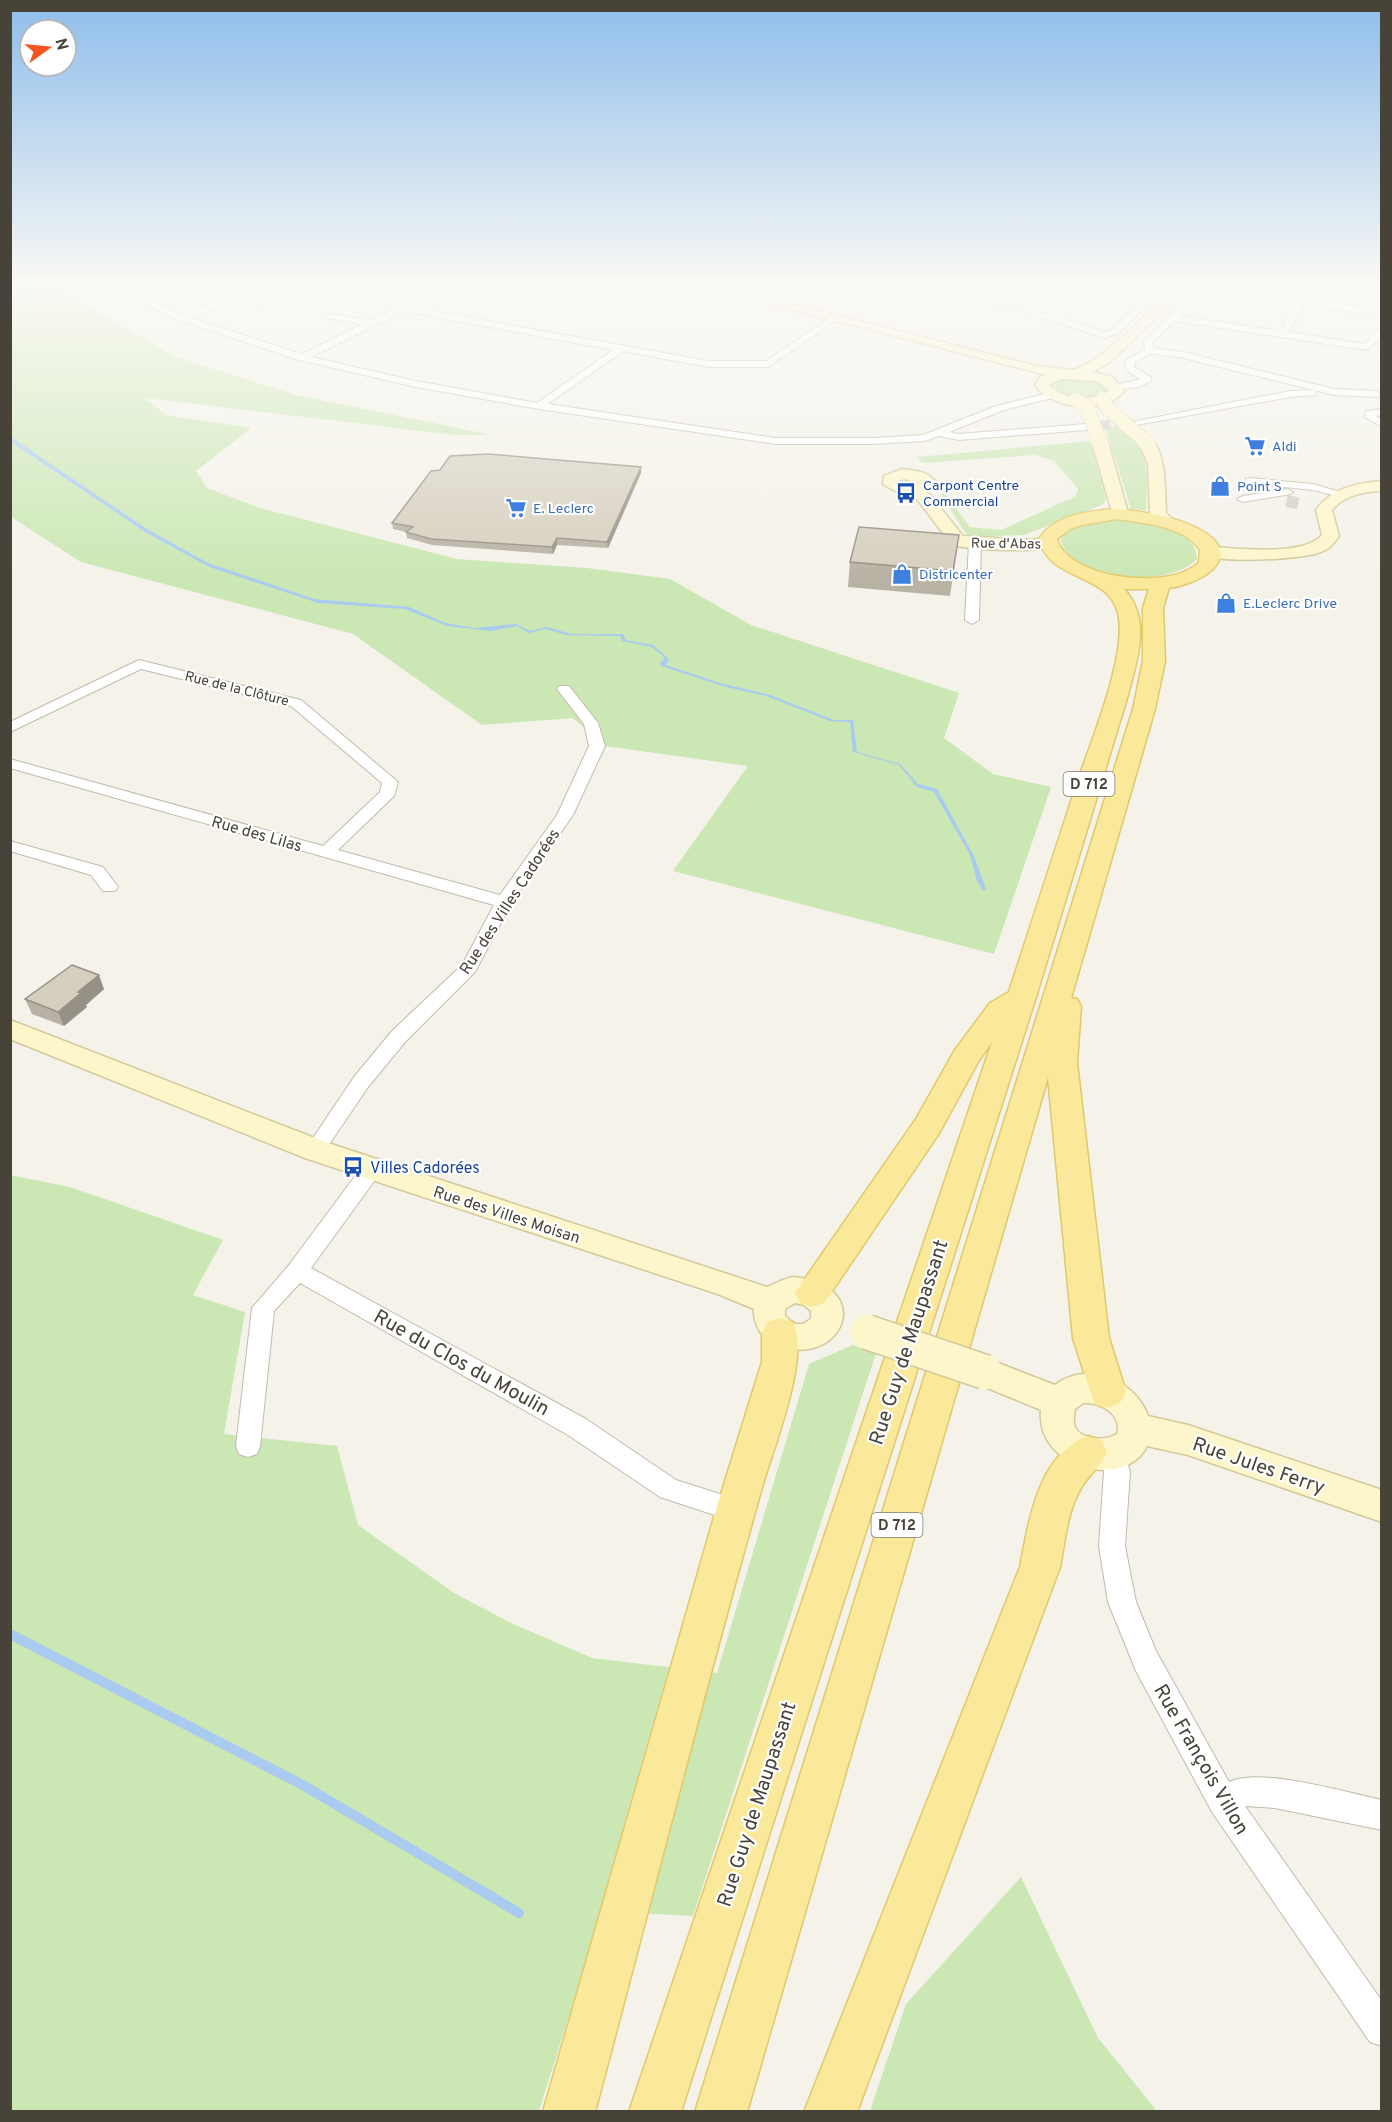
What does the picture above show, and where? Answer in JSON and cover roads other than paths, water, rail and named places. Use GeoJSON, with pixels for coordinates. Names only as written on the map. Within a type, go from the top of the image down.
{"type":"FeatureCollection","features":[{"type":"Feature","properties":{"kind":"main road"},"geometry":{"type":"LineString","coordinates":[[1045,381],[1043,388],[1052,395],[1076,400],[1103,399],[1115,394],[1116,388],[1105,381]]}},
{"type":"Feature","properties":{"kind":"main road"},"geometry":{"type":"LineString","coordinates":[[1103,399],[1107,407],[1147,443],[1155,464],[1158,514],[1167,522]]}},
{"type":"Feature","properties":{"kind":"main road"},"geometry":{"type":"LineString","coordinates":[[1076,400],[1087,407],[1119,509],[1117,514]]}},
{"type":"Feature","properties":{"kind":"main road"},"geometry":{"type":"LineString","coordinates":[[1210,552],[1296,553],[1320,549],[1331,536],[1324,510],[1341,494],[1382,486]]}},
{"type":"Feature","properties":{"kind":"main road","name":"Rue d'Abas"},"geometry":{"type":"LineString","coordinates":[[917,489],[958,541],[1049,543]]}},
{"type":"Feature","properties":{"kind":"main road"},"geometry":{"type":"LineString","coordinates":[[1117,514],[1167,522],[1188,531],[1202,541],[1210,552],[1209,563],[1200,572],[1183,579],[1161,583],[1120,582],[1100,578],[1064,562],[1054,553],[1049,543],[1052,533],[1061,525],[1076,519],[1117,514]]}},
{"type":"Feature","properties":{"kind":"main road","name":"Rue Guy de Maupassant"},"geometry":{"type":"LineString","coordinates":[[655,2112],[1022,997],[1117,695],[1127,651],[1130,620],[1126,606],[1116,591],[1100,578]]}},
{"type":"Feature","properties":{"kind":"main road","name":"D 712"},"geometry":{"type":"LineString","coordinates":[[721,2112],[1144,709],[1154,661],[1154,608],[1161,583]]}},
{"type":"Feature","properties":{"kind":"main road"},"geometry":{"type":"LineString","coordinates":[[1073,939],[1062,1063],[1091,1338],[1107,1392]]}},
{"type":"Feature","properties":{"kind":"main road"},"geometry":{"type":"LineString","coordinates":[[820,1306],[966,1057],[1000,1010],[1022,997]]}},
{"type":"Feature","properties":{"kind":"main road","name":"Rue des Villes Moisan"},"geometry":{"type":"LineString","coordinates":[[10,1029],[148,1086],[371,1170],[729,1285],[775,1318],[789,1337],[809,1338],[818,1334],[820,1306]]}},
{"type":"Feature","properties":{"kind":"main road"},"geometry":{"type":"LineString","coordinates":[[569,2112],[736,1510],[780,1362],[775,1318],[777,1296],[794,1290],[867,1332],[985,1372],[1059,1402]]}},
{"type":"Feature","properties":{"kind":"main road"},"geometry":{"type":"LineString","coordinates":[[830,2112],[1040,1567],[1050,1515],[1065,1478],[1100,1454],[1130,1445],[1135,1428],[1127,1407],[1107,1392],[1085,1388],[1074,1390],[1059,1402],[1056,1421],[1060,1431],[1067,1440],[1100,1454]]}},
{"type":"Feature","properties":{"kind":"main road","name":"Rue Jules Ferry"},"geometry":{"type":"LineString","coordinates":[[1135,1428],[1188,1440],[1382,1506]]}},
{"type":"Feature","properties":{"kind":"street"},"geometry":{"type":"LineString","coordinates":[[402,381],[539,406],[776,441],[872,441],[925,438],[1000,408],[1052,395]]}},
{"type":"Feature","properties":{"kind":"street"},"geometry":{"type":"LineString","coordinates":[[539,406],[575,381]]}},
{"type":"Feature","properties":{"kind":"street"},"geometry":{"type":"LineString","coordinates":[[1116,388],[1143,381]]}},
{"type":"Feature","properties":{"kind":"street"},"geometry":{"type":"LineString","coordinates":[[1289,381],[1334,392]]}},
{"type":"Feature","properties":{"kind":"street"},"geometry":{"type":"LineString","coordinates":[[1131,423],[1290,394],[1334,392],[1377,394]]}},
{"type":"Feature","properties":{"kind":"street"},"geometry":{"type":"LineString","coordinates":[[1382,412],[1370,413],[1370,417],[1382,424]]}},
{"type":"Feature","properties":{"kind":"street"},"geometry":{"type":"LineString","coordinates":[[940,433],[959,437],[1086,427]]}},
{"type":"Feature","properties":{"kind":"street"},"geometry":{"type":"LineString","coordinates":[[1250,481],[1313,487],[1341,494]]}},
{"type":"Feature","properties":{"kind":"street"},"geometry":{"type":"LineString","coordinates":[[1243,499],[1313,487]]}},
{"type":"Feature","properties":{"kind":"street"},"geometry":{"type":"LineString","coordinates":[[972,620],[975,543]]}},
{"type":"Feature","properties":{"kind":"street","name":"Rue de la Clôture"},"geometry":{"type":"LineString","coordinates":[[10,728],[139,664],[296,703],[390,782],[388,793],[326,852]]}},
{"type":"Feature","properties":{"kind":"street","name":"Rue des Villes Cadorées"},"geometry":{"type":"LineString","coordinates":[[315,1150],[361,1083],[399,1036],[469,968],[504,902],[565,815],[597,746],[591,723],[564,689]]}},
{"type":"Feature","properties":{"kind":"street","name":"Rue des Lilas"},"geometry":{"type":"LineString","coordinates":[[10,763],[504,902]]}},
{"type":"Feature","properties":{"kind":"street"},"geometry":{"type":"LineString","coordinates":[[10,846],[97,871],[109,887]]}},
{"type":"Feature","properties":{"kind":"street"},"geometry":{"type":"LineString","coordinates":[[248,1446],[263,1308],[297,1271],[371,1170]]}},
{"type":"Feature","properties":{"kind":"street","name":"Rue du Clos du Moulin"},"geometry":{"type":"LineString","coordinates":[[297,1271],[577,1427],[669,1489],[736,1510]]}},
{"type":"Feature","properties":{"kind":"street","name":"Rue François Villon"},"geometry":{"type":"LineString","coordinates":[[1100,1454],[1117,1471],[1112,1546],[1122,1602],[1146,1661],[1223,1800],[1382,2030]]}},
{"type":"Feature","properties":{"kind":"street"},"geometry":{"type":"LineString","coordinates":[[1223,1800],[1242,1791],[1275,1793],[1382,1815]]}},
{"type":"Feature","properties":{"kind":"water"},"geometry":{"type":"Polygon","coordinates":[[[11,437],[147,529],[208,563],[314,599],[409,607],[445,623],[475,628],[516,624],[530,631],[547,627],[571,634],[623,634],[626,640],[653,645],[669,659],[666,665],[720,683],[770,695],[834,720],[853,720],[857,752],[900,764],[918,784],[937,789],[974,856],[986,889],[983,891],[977,881],[970,855],[934,792],[917,787],[899,765],[853,752],[850,722],[830,721],[766,696],[726,687],[661,666],[665,658],[652,647],[622,641],[620,636],[566,635],[546,629],[529,633],[517,626],[491,631],[447,626],[405,609],[318,603],[209,567],[145,532],[11,442],[11,437]]]}},
{"type":"Feature","properties":{"kind":"waterway"},"geometry":{"type":"LineString","coordinates":[[10,1634],[301,1784],[519,1913]]}},
{"type":"Feature","properties":{"kind":"tunnel"},"geometry":{"type":"LineString","coordinates":[[1086,427],[1131,423]]}},
{"type":"Feature","properties":{"kind":"tunnel"},"geometry":{"type":"LineString","coordinates":[[1291,508],[1295,491]]}},
{"type":"Feature","properties":{"kind":"place","name":"Aldi"},"geometry":{"type":"Point","coordinates":[1255,446]}},
{"type":"Feature","properties":{"kind":"place","name":"Point S"},"geometry":{"type":"Point","coordinates":[1220,486]}},
{"type":"Feature","properties":{"kind":"place","name":"Carpont Centre Commercial"},"geometry":{"type":"Point","coordinates":[906,493]}},
{"type":"Feature","properties":{"kind":"place","name":"E. Leclerc"},"geometry":{"type":"Point","coordinates":[516,508]}},
{"type":"Feature","properties":{"kind":"place","name":"Districenter"},"geometry":{"type":"Point","coordinates":[902,574]}},
{"type":"Feature","properties":{"kind":"place","name":"E.Leclerc Drive"},"geometry":{"type":"Point","coordinates":[1226,603]}},
{"type":"Feature","properties":{"kind":"place","name":"Villes Cadorées"},"geometry":{"type":"Point","coordinates":[353,1167]}}]}
